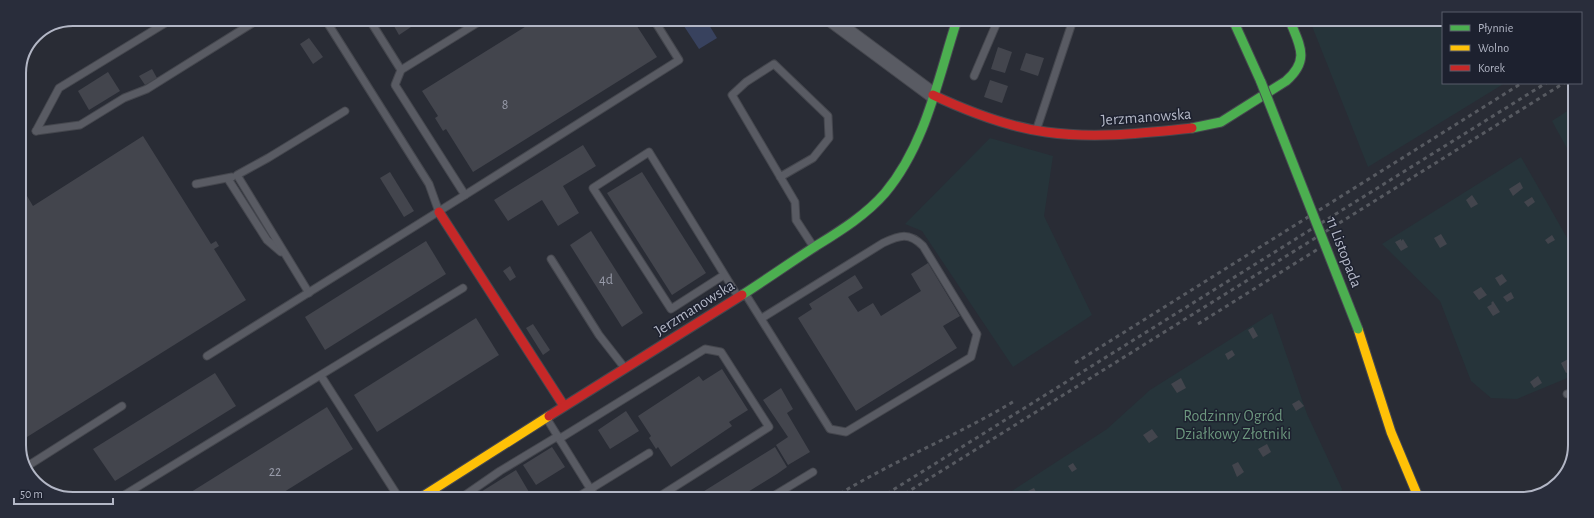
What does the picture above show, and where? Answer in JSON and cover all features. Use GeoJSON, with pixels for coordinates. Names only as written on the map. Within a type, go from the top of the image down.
{"type":"FeatureCollection","features":[{"type":"Feature","properties":{"kind":"street"},"geometry":{"type":"LineString","coordinates":[[840,26],[933,95]]}},
{"type":"Feature","properties":{"kind":"street","name":"Jerzmanowska"},"geometry":{"type":"LineString","coordinates":[[429,492],[624,367],[741,295],[855,222],[886,193],[916,145],[955,26]]}},
{"type":"Feature","properties":{"kind":"street","name":"11 Listopada"},"geometry":{"type":"LineString","coordinates":[[1236,26],[1358,329],[1391,432],[1416,492]]}},
{"type":"Feature","properties":{"kind":"street","name":"Jerzmanowska"},"geometry":{"type":"LineString","coordinates":[[933,95],[996,119],[1036,130],[1070,134],[1104,135],[1206,126],[1221,122],[1273,90],[1295,73],[1300,63],[1301,50],[1292,26]]}},
{"type":"Feature","properties":{"kind":"street"},"geometry":{"type":"LineString","coordinates":[[439,212],[564,406]]}},
{"type":"Feature","properties":{"kind":"lane"},"geometry":{"type":"LineString","coordinates":[[161,26],[59,88],[36,131],[80,125],[124,98],[148,89],[248,26]]}},
{"type":"Feature","properties":{"kind":"lane"},"geometry":{"type":"LineString","coordinates":[[328,26],[429,184],[439,212]]}},
{"type":"Feature","properties":{"kind":"lane"},"geometry":{"type":"LineString","coordinates":[[373,26],[401,70]]}},
{"type":"Feature","properties":{"kind":"lane"},"geometry":{"type":"LineString","coordinates":[[465,195],[395,85],[401,70],[472,26]]}},
{"type":"Feature","properties":{"kind":"lane"},"geometry":{"type":"LineString","coordinates":[[207,356],[439,212],[679,60],[658,26]]}},
{"type":"Feature","properties":{"kind":"lane"},"geometry":{"type":"LineString","coordinates":[[974,76],[995,26]]}},
{"type":"Feature","properties":{"kind":"lane"},"geometry":{"type":"LineString","coordinates":[[1036,130],[1070,26]]}},
{"type":"Feature","properties":{"kind":"lane"},"geometry":{"type":"LineString","coordinates":[[780,177],[813,158],[829,138],[828,116],[774,64],[746,82],[732,95],[780,177],[795,202],[796,220],[814,248]]}},
{"type":"Feature","properties":{"kind":"lane"},"geometry":{"type":"LineString","coordinates":[[196,184],[228,179],[238,175],[346,111]]}},
{"type":"Feature","properties":{"kind":"lane"},"geometry":{"type":"LineString","coordinates":[[724,275],[671,308],[593,188],[649,152],[724,275],[762,318],[830,429],[846,432],[971,357],[977,334],[923,246],[913,238],[907,236],[901,236],[883,243],[762,318]]}},
{"type":"Feature","properties":{"kind":"lane"},"geometry":{"type":"LineString","coordinates":[[238,175],[309,293]]}},
{"type":"Feature","properties":{"kind":"lane"},"geometry":{"type":"LineString","coordinates":[[228,179],[267,240],[287,257]]}},
{"type":"Feature","properties":{"kind":"lane"},"geometry":{"type":"LineString","coordinates":[[551,259],[600,335],[624,367]]}},
{"type":"Feature","properties":{"kind":"lane"},"geometry":{"type":"LineString","coordinates":[[129,492],[463,288]]}},
{"type":"Feature","properties":{"kind":"lane"},"geometry":{"type":"LineString","coordinates":[[470,492],[500,472],[705,349],[722,352],[769,427],[666,492]]}},
{"type":"Feature","properties":{"kind":"lane"},"geometry":{"type":"LineString","coordinates":[[321,376],[394,492]]}},
{"type":"Feature","properties":{"kind":"lane"},"geometry":{"type":"LineString","coordinates":[[30,463],[122,406]]}},
{"type":"Feature","properties":{"kind":"lane"},"geometry":{"type":"LineString","coordinates":[[546,417],[592,492]]}},
{"type":"Feature","properties":{"kind":"lane"},"geometry":{"type":"LineString","coordinates":[[584,492],[649,453]]}},
{"type":"Feature","properties":{"kind":"lane"},"geometry":{"type":"LineString","coordinates":[[780,492],[813,472]]}},
{"type":"Feature","properties":{"kind":"green space"},"geometry":{"type":"Polygon","coordinates":[[[1312,26],[1442,26],[1442,84],[1503,84],[1368,167],[1312,26]]]}},
{"type":"Feature","properties":{"kind":"green space"},"geometry":{"type":"Polygon","coordinates":[[[1568,111],[1568,150],[1552,121],[1568,111]]]}},
{"type":"Feature","properties":{"kind":"green space"},"geometry":{"type":"Polygon","coordinates":[[[990,138],[1053,156],[1044,216],[1092,315],[1013,367],[922,231],[905,224],[990,138]]]}},
{"type":"Feature","properties":{"kind":"green space"},"geometry":{"type":"Polygon","coordinates":[[[1521,157],[1568,239],[1568,377],[1517,399],[1491,398],[1471,381],[1440,301],[1382,244],[1521,157]]]}},
{"type":"Feature","properties":{"kind":"green space","name":"Rodzinny Ogród Działkowy Złotniki"},"geometry":{"type":"Polygon","coordinates":[[[1272,313],[1307,414],[1342,489],[1341,492],[1010,492],[1107,429],[1150,390],[1272,313]]]}},
{"type":"Feature","properties":{"kind":"water"},"geometry":{"type":"Polygon","coordinates":[[[684,26],[710,26],[717,38],[699,49],[684,26]]]}},
{"type":"Feature","properties":{"kind":"building"},"geometry":{"type":"Polygon","coordinates":[[[394,26],[412,26],[399,35],[394,26]]]}},
{"type":"Feature","properties":{"kind":"building"},"geometry":{"type":"Polygon","coordinates":[[[526,26],[637,26],[657,57],[473,172],[446,129],[443,131],[435,118],[438,116],[422,91],[526,26]]]}},
{"type":"Feature","properties":{"kind":"building"},"geometry":{"type":"Polygon","coordinates":[[[309,38],[323,57],[313,64],[300,44],[309,38]]]}},
{"type":"Feature","properties":{"kind":"building"},"geometry":{"type":"Polygon","coordinates":[[[998,47],[1012,52],[1005,73],[991,69],[998,47]]]}},
{"type":"Feature","properties":{"kind":"building"},"geometry":{"type":"Polygon","coordinates":[[[1026,53],[1044,58],[1038,76],[1020,70],[1026,53]]]}},
{"type":"Feature","properties":{"kind":"building"},"geometry":{"type":"Polygon","coordinates":[[[152,69],[157,78],[145,85],[139,76],[152,69]]]}},
{"type":"Feature","properties":{"kind":"building"},"geometry":{"type":"Polygon","coordinates":[[[108,72],[120,91],[89,110],[78,91],[108,72]]]}},
{"type":"Feature","properties":{"kind":"building"},"geometry":{"type":"Polygon","coordinates":[[[990,80],[1008,86],[1002,103],[984,97],[990,80]]]}},
{"type":"Feature","properties":{"kind":"building"},"geometry":{"type":"Polygon","coordinates":[[[143,136],[211,244],[216,241],[219,246],[214,249],[246,300],[26,438],[26,197],[33,206],[143,136]]]}},
{"type":"Feature","properties":{"kind":"building"},"geometry":{"type":"Polygon","coordinates":[[[583,145],[596,166],[563,186],[579,213],[558,226],[542,200],[508,221],[494,200],[583,145]]]}},
{"type":"Feature","properties":{"kind":"building"},"geometry":{"type":"Polygon","coordinates":[[[390,172],[414,211],[404,217],[380,178],[390,172]]]}},
{"type":"Feature","properties":{"kind":"building"},"geometry":{"type":"Polygon","coordinates":[[[642,172],[706,273],[672,295],[607,193],[642,172]]]}},
{"type":"Feature","properties":{"kind":"building"},"geometry":{"type":"Polygon","coordinates":[[[1520,182],[1523,188],[1513,196],[1509,189],[1520,182]]]}},
{"type":"Feature","properties":{"kind":"building"},"geometry":{"type":"Polygon","coordinates":[[[1472,195],[1478,204],[1471,208],[1466,200],[1472,195]]]}},
{"type":"Feature","properties":{"kind":"building"},"geometry":{"type":"Polygon","coordinates":[[[1532,197],[1535,202],[1528,207],[1524,202],[1532,197]]]}},
{"type":"Feature","properties":{"kind":"building"},"geometry":{"type":"Polygon","coordinates":[[[591,231],[643,313],[622,327],[570,245],[591,231]]]}},
{"type":"Feature","properties":{"kind":"building"},"geometry":{"type":"Polygon","coordinates":[[[1441,234],[1447,244],[1440,248],[1434,238],[1441,234]]]}},
{"type":"Feature","properties":{"kind":"building"},"geometry":{"type":"Polygon","coordinates":[[[1552,235],[1555,240],[1548,244],[1545,240],[1552,235]]]}},
{"type":"Feature","properties":{"kind":"building"},"geometry":{"type":"Polygon","coordinates":[[[1401,239],[1401,241],[1403,239],[1408,247],[1401,251],[1395,242],[1401,239]]]}},
{"type":"Feature","properties":{"kind":"building"},"geometry":{"type":"Polygon","coordinates":[[[426,241],[446,274],[325,350],[305,317],[426,241]]]}},
{"type":"Feature","properties":{"kind":"building"},"geometry":{"type":"Polygon","coordinates":[[[928,263],[960,316],[943,326],[957,348],[856,411],[798,318],[812,309],[809,304],[855,275],[863,288],[848,297],[858,312],[873,303],[881,316],[921,291],[911,274],[928,263]]]}},
{"type":"Feature","properties":{"kind":"building"},"geometry":{"type":"Polygon","coordinates":[[[510,266],[516,277],[510,281],[503,271],[510,266]]]}},
{"type":"Feature","properties":{"kind":"building"},"geometry":{"type":"Polygon","coordinates":[[[1502,274],[1507,281],[1500,286],[1495,278],[1502,274]]]}},
{"type":"Feature","properties":{"kind":"building"},"geometry":{"type":"Polygon","coordinates":[[[1481,287],[1487,295],[1479,300],[1473,292],[1481,287]]]}},
{"type":"Feature","properties":{"kind":"building"},"geometry":{"type":"Polygon","coordinates":[[[1511,292],[1514,298],[1507,302],[1503,297],[1511,292]]]}},
{"type":"Feature","properties":{"kind":"building"},"geometry":{"type":"Polygon","coordinates":[[[1493,301],[1500,312],[1493,316],[1487,307],[1492,304],[1491,303],[1493,301]]]}},
{"type":"Feature","properties":{"kind":"building"},"geometry":{"type":"Polygon","coordinates":[[[476,318],[499,355],[377,432],[354,395],[476,318]]]}},
{"type":"Feature","properties":{"kind":"building"},"geometry":{"type":"Polygon","coordinates":[[[533,324],[550,350],[543,355],[526,328],[533,324]]]}},
{"type":"Feature","properties":{"kind":"building"},"geometry":{"type":"Polygon","coordinates":[[[1253,327],[1258,336],[1253,339],[1248,330],[1253,327]]]}},
{"type":"Feature","properties":{"kind":"building"},"geometry":{"type":"Polygon","coordinates":[[[1232,350],[1235,355],[1228,360],[1225,354],[1232,350]]]}},
{"type":"Feature","properties":{"kind":"building"},"geometry":{"type":"Polygon","coordinates":[[[1568,359],[1568,372],[1566,373],[1561,363],[1568,359]]]}},
{"type":"Feature","properties":{"kind":"building"},"geometry":{"type":"Polygon","coordinates":[[[722,369],[748,410],[729,422],[732,426],[671,467],[658,447],[656,449],[649,438],[651,436],[638,416],[699,376],[703,381],[722,369]]]}},
{"type":"Feature","properties":{"kind":"building"},"geometry":{"type":"Polygon","coordinates":[[[215,373],[236,406],[115,481],[93,449],[215,373]]]}},
{"type":"Feature","properties":{"kind":"building"},"geometry":{"type":"Polygon","coordinates":[[[1538,376],[1542,383],[1534,388],[1530,382],[1538,376]]]}},
{"type":"Feature","properties":{"kind":"building"},"geometry":{"type":"Polygon","coordinates":[[[1181,378],[1186,388],[1177,393],[1171,384],[1181,378]]]}},
{"type":"Feature","properties":{"kind":"building"},"geometry":{"type":"Polygon","coordinates":[[[781,388],[793,409],[787,413],[810,452],[788,465],[776,445],[788,437],[763,400],[781,388]]]}},
{"type":"Feature","properties":{"kind":"building"},"geometry":{"type":"Polygon","coordinates":[[[1299,400],[1304,406],[1296,411],[1292,404],[1299,400]]]}},
{"type":"Feature","properties":{"kind":"building"},"geometry":{"type":"Polygon","coordinates":[[[327,407],[353,449],[284,492],[191,492],[327,407]]]}},
{"type":"Feature","properties":{"kind":"building"},"geometry":{"type":"Polygon","coordinates":[[[626,411],[639,431],[610,449],[598,430],[626,411]]]}},
{"type":"Feature","properties":{"kind":"building"},"geometry":{"type":"Polygon","coordinates":[[[1253,427],[1259,435],[1254,439],[1248,430],[1253,427]]]}},
{"type":"Feature","properties":{"kind":"building"},"geometry":{"type":"Polygon","coordinates":[[[1152,429],[1158,437],[1149,443],[1143,435],[1152,429]]]}},
{"type":"Feature","properties":{"kind":"building"},"geometry":{"type":"Polygon","coordinates":[[[1267,444],[1271,452],[1263,457],[1258,449],[1267,444]]]}},
{"type":"Feature","properties":{"kind":"building"},"geometry":{"type":"Polygon","coordinates":[[[552,447],[565,467],[536,485],[523,465],[552,447]]]}},
{"type":"Feature","properties":{"kind":"building"},"geometry":{"type":"Polygon","coordinates":[[[775,447],[787,467],[748,492],[703,492],[775,447]]]}},
{"type":"Feature","properties":{"kind":"building"},"geometry":{"type":"Polygon","coordinates":[[[1238,462],[1244,472],[1237,477],[1232,465],[1238,462]]]}},
{"type":"Feature","properties":{"kind":"building"},"geometry":{"type":"Polygon","coordinates":[[[1073,463],[1077,469],[1072,472],[1068,466],[1073,463]]]}},
{"type":"Feature","properties":{"kind":"building"},"geometry":{"type":"Polygon","coordinates":[[[516,470],[529,492],[481,492],[516,470]]]}},
{"type":"Feature","properties":{"kind":"building"},"geometry":{"type":"Polygon","coordinates":[[[1034,488],[1036,492],[1026,492],[1034,488]]]}},
{"type":"Feature","properties":{"kind":"railway"},"geometry":{"type":"LineString","coordinates":[[1075,363],[1520,84]]}},
{"type":"Feature","properties":{"kind":"railway"},"geometry":{"type":"LineString","coordinates":[[890,492],[1544,84]]}},
{"type":"Feature","properties":{"kind":"railway"},"geometry":{"type":"LineString","coordinates":[[908,492],[1562,84]]}},
{"type":"Feature","properties":{"kind":"railway"},"geometry":{"type":"LineString","coordinates":[[1198,324],[1318,249]]}},
{"type":"Feature","properties":{"kind":"railway"},"geometry":{"type":"LineString","coordinates":[[843,492],[878,472],[971,425],[1016,400]]}},
{"type":"Feature","properties":{"kind":"traffic: fast"},"geometry":{"type":"LineString","coordinates":[[742,295],[852,222],[878,201],[885,193],[899,174],[921,132],[937,87],[955,26]]}},
{"type":"Feature","properties":{"kind":"traffic: fast"},"geometry":{"type":"LineString","coordinates":[[1236,26],[1261,82]]}},
{"type":"Feature","properties":{"kind":"traffic: fast"},"geometry":{"type":"LineString","coordinates":[[1192,128],[1221,122],[1286,81],[1298,66],[1301,52],[1292,26]]}},
{"type":"Feature","properties":{"kind":"traffic: fast"},"geometry":{"type":"LineString","coordinates":[[1261,82],[1358,329]]}},
{"type":"Feature","properties":{"kind":"traffic: slow"},"geometry":{"type":"LineString","coordinates":[[1358,329],[1391,432],[1416,492]]}},
{"type":"Feature","properties":{"kind":"traffic: slow"},"geometry":{"type":"LineString","coordinates":[[429,492],[549,416]]}},
{"type":"Feature","properties":{"kind":"traffic: jam"},"geometry":{"type":"LineString","coordinates":[[933,95],[988,118],[1032,130],[1046,132],[1101,135],[1192,128]]}},
{"type":"Feature","properties":{"kind":"traffic: jam"},"geometry":{"type":"LineString","coordinates":[[439,212],[564,406]]}},
{"type":"Feature","properties":{"kind":"traffic: jam"},"geometry":{"type":"LineString","coordinates":[[549,416],[742,295]]}}]}
